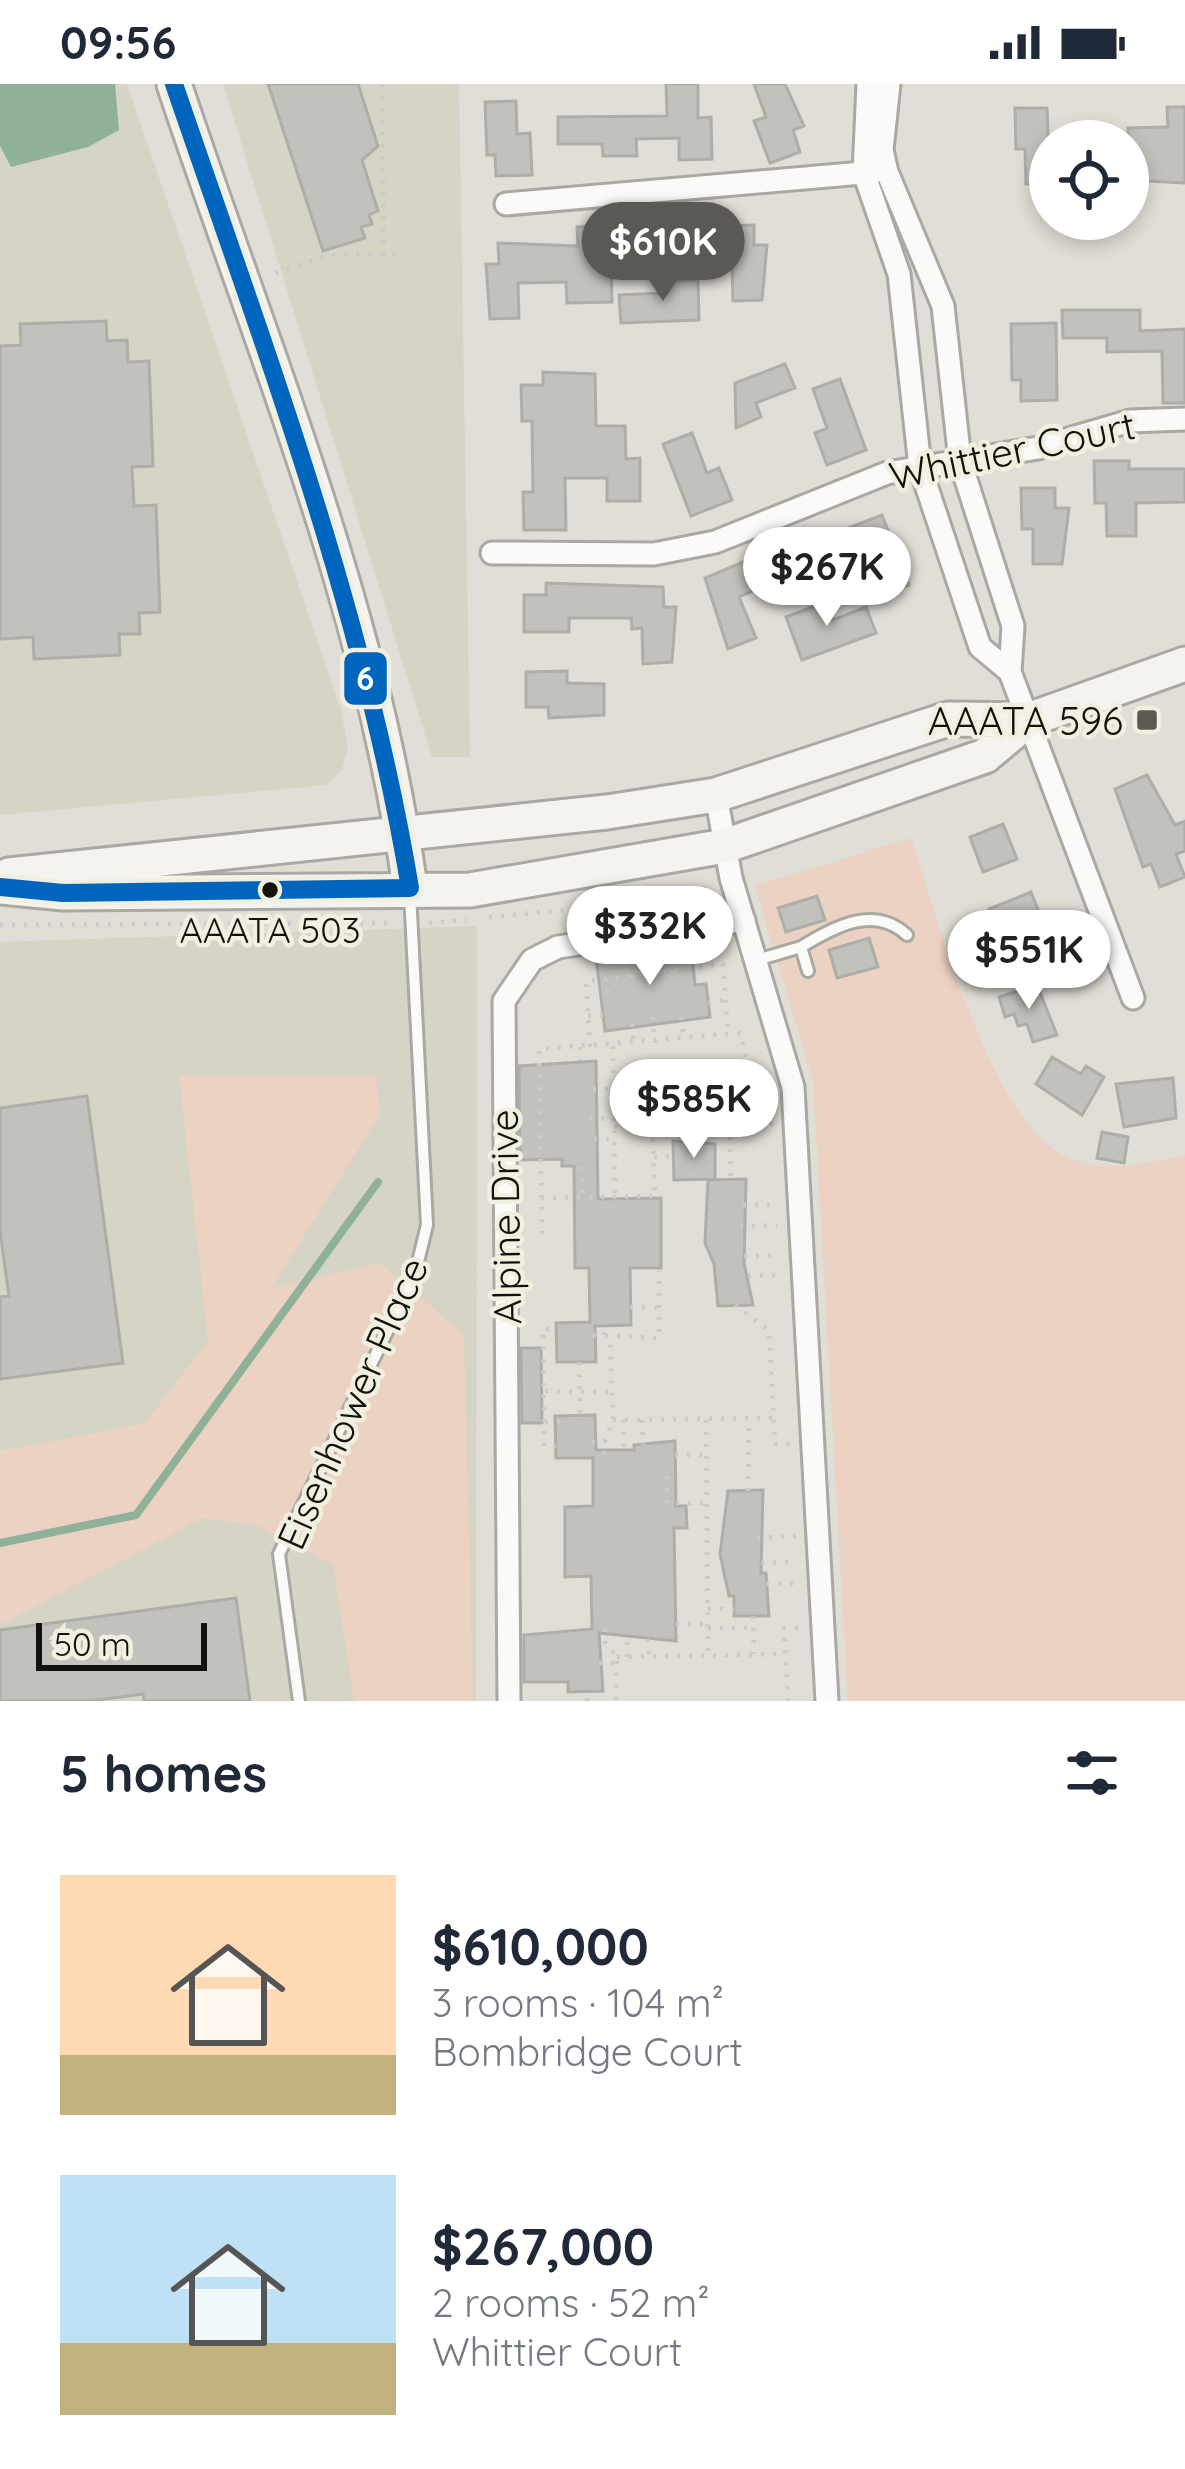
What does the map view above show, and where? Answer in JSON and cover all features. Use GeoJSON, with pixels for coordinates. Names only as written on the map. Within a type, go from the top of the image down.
{"type":"FeatureCollection","features":[{"type":"Feature","properties":{"kind":"main road"},"geometry":{"type":"LineString","coordinates":[[174,84],[352,612],[403,835],[410,888]]}},
{"type":"Feature","properties":{"kind":"main road"},"geometry":{"type":"LineString","coordinates":[[0,887],[63,893],[470,890],[728,862],[985,756],[1028,720],[1185,664]]}},
{"type":"Feature","properties":{"kind":"main road"},"geometry":{"type":"LineString","coordinates":[[0,877],[403,835],[716,795],[948,719],[1028,720]]}},
{"type":"Feature","properties":{"kind":"street"},"geometry":{"type":"LineString","coordinates":[[868,84],[875,172],[899,274],[920,467],[980,646],[1010,672]]}},
{"type":"Feature","properties":{"kind":"street"},"geometry":{"type":"LineString","coordinates":[[889,84],[875,172],[943,306],[960,460],[1013,626],[1010,672],[1133,998]]}},
{"type":"Feature","properties":{"kind":"street"},"geometry":{"type":"LineString","coordinates":[[506,204],[875,172]]}},
{"type":"Feature","properties":{"kind":"street","name":"Whittier Court"},"geometry":{"type":"LineString","coordinates":[[492,553],[654,554],[715,542],[887,473],[1038,448],[1130,421],[1185,419]]}},
{"type":"Feature","properties":{"kind":"street"},"geometry":{"type":"LineString","coordinates":[[716,795],[728,862],[793,1087],[827,1701]]}},
{"type":"Feature","properties":{"kind":"street","name":"Alpine Drive"},"geometry":{"type":"LineString","coordinates":[[508,1701],[504,1001],[532,960],[558,947],[745,920]]}},
{"type":"Feature","properties":{"kind":"lane","name":"Eisenhower Place"},"geometry":{"type":"LineString","coordinates":[[299,1701],[278,1554],[415,1274],[427,1225],[410,888]]}},
{"type":"Feature","properties":{"kind":"lane"},"geometry":{"type":"LineString","coordinates":[[757,960],[870,917],[886,919],[907,935]]}},
{"type":"Feature","properties":{"kind":"lane"},"geometry":{"type":"LineString","coordinates":[[801,947],[808,971]]}},
{"type":"Feature","properties":{"kind":"path"},"geometry":{"type":"LineString","coordinates":[[382,84],[384,256]]}},
{"type":"Feature","properties":{"kind":"path"},"geometry":{"type":"LineString","coordinates":[[275,273],[329,255],[404,254]]}},
{"type":"Feature","properties":{"kind":"path"},"geometry":{"type":"LineString","coordinates":[[442,922],[674,898],[728,862]]}},
{"type":"Feature","properties":{"kind":"path"},"geometry":{"type":"LineString","coordinates":[[0,925],[378,923]]}},
{"type":"Feature","properties":{"kind":"path"},"geometry":{"type":"LineString","coordinates":[[590,1047],[586,980],[652,977],[722,964],[728,1035]]}},
{"type":"Feature","properties":{"kind":"path"},"geometry":{"type":"LineString","coordinates":[[672,970],[674,983]]}},
{"type":"Feature","properties":{"kind":"path"},"geometry":{"type":"LineString","coordinates":[[632,975],[634,987]]}},
{"type":"Feature","properties":{"kind":"path"},"geometry":{"type":"LineString","coordinates":[[606,978],[608,995]]}},
{"type":"Feature","properties":{"kind":"path"},"geometry":{"type":"LineString","coordinates":[[709,1003],[725,1000]]}},
{"type":"Feature","properties":{"kind":"path"},"geometry":{"type":"LineString","coordinates":[[588,1016],[603,1015]]}},
{"type":"Feature","properties":{"kind":"path"},"geometry":{"type":"LineString","coordinates":[[652,1017],[655,1043]]}},
{"type":"Feature","properties":{"kind":"path"},"geometry":{"type":"LineString","coordinates":[[681,1017],[684,1039]]}},
{"type":"Feature","properties":{"kind":"path"},"geometry":{"type":"LineString","coordinates":[[632,1024],[634,1045]]}},
{"type":"Feature","properties":{"kind":"path"},"geometry":{"type":"LineString","coordinates":[[542,1234],[539,1049],[740,1033],[754,1085],[756,1125]]}},
{"type":"Feature","properties":{"kind":"path"},"geometry":{"type":"LineString","coordinates":[[613,1046],[615,1197]]}},
{"type":"Feature","properties":{"kind":"path"},"geometry":{"type":"LineString","coordinates":[[580,1047],[580,1061]]}},
{"type":"Feature","properties":{"kind":"path"},"geometry":{"type":"LineString","coordinates":[[592,1089],[614,1089]]}},
{"type":"Feature","properties":{"kind":"path"},"geometry":{"type":"LineString","coordinates":[[590,1118],[652,1126],[778,1124]]}},
{"type":"Feature","properties":{"kind":"path"},"geometry":{"type":"LineString","coordinates":[[729,1125],[731,1179]]}},
{"type":"Feature","properties":{"kind":"path"},"geometry":{"type":"LineString","coordinates":[[541,1198],[655,1196],[652,1126]]}},
{"type":"Feature","properties":{"kind":"path"},"geometry":{"type":"LineString","coordinates":[[699,1126],[700,1144]]}},
{"type":"Feature","properties":{"kind":"path"},"geometry":{"type":"LineString","coordinates":[[594,1139],[614,1139]]}},
{"type":"Feature","properties":{"kind":"path"},"geometry":{"type":"LineString","coordinates":[[654,1157],[673,1156]]}},
{"type":"Feature","properties":{"kind":"path"},"geometry":{"type":"LineString","coordinates":[[581,1166],[582,1198]]}},
{"type":"Feature","properties":{"kind":"path"},"geometry":{"type":"LineString","coordinates":[[743,1205],[782,1205]]}},
{"type":"Feature","properties":{"kind":"path"},"geometry":{"type":"LineString","coordinates":[[740,1227],[783,1224]]}},
{"type":"Feature","properties":{"kind":"path"},"geometry":{"type":"LineString","coordinates":[[744,1256],[785,1254]]}},
{"type":"Feature","properties":{"kind":"path"},"geometry":{"type":"LineString","coordinates":[[593,1335],[659,1338],[659,1271]]}},
{"type":"Feature","properties":{"kind":"path"},"geometry":{"type":"LineString","coordinates":[[748,1276],[786,1274]]}},
{"type":"Feature","properties":{"kind":"path"},"geometry":{"type":"LineString","coordinates":[[735,1306],[769,1330],[790,1329]]}},
{"type":"Feature","properties":{"kind":"path"},"geometry":{"type":"LineString","coordinates":[[630,1307],[659,1308]]}},
{"type":"Feature","properties":{"kind":"path"},"geometry":{"type":"LineString","coordinates":[[604,1322],[613,1420],[604,1454]]}},
{"type":"Feature","properties":{"kind":"path"},"geometry":{"type":"LineString","coordinates":[[556,1329],[543,1329],[544,1446],[556,1446]]}},
{"type":"Feature","properties":{"kind":"path"},"geometry":{"type":"LineString","coordinates":[[769,1330],[775,1444],[795,1444]]}},
{"type":"Feature","properties":{"kind":"path"},"geometry":{"type":"LineString","coordinates":[[579,1362],[580,1416]]}},
{"type":"Feature","properties":{"kind":"path"},"geometry":{"type":"LineString","coordinates":[[544,1391],[612,1392]]}},
{"type":"Feature","properties":{"kind":"path"},"geometry":{"type":"LineString","coordinates":[[613,1420],[773,1418]]}},
{"type":"Feature","properties":{"kind":"path"},"geometry":{"type":"LineString","coordinates":[[748,1491],[749,1419]]}},
{"type":"Feature","properties":{"kind":"path"},"geometry":{"type":"LineString","coordinates":[[623,1420],[624,1450]]}},
{"type":"Feature","properties":{"kind":"path"},"geometry":{"type":"LineString","coordinates":[[642,1420],[643,1445]]}},
{"type":"Feature","properties":{"kind":"path"},"geometry":{"type":"LineString","coordinates":[[706,1420],[708,1656]]}},
{"type":"Feature","properties":{"kind":"path"},"geometry":{"type":"LineString","coordinates":[[545,1422],[561,1422]]}},
{"type":"Feature","properties":{"kind":"path"},"geometry":{"type":"LineString","coordinates":[[592,1442],[604,1442]]}},
{"type":"Feature","properties":{"kind":"path"},"geometry":{"type":"LineString","coordinates":[[675,1455],[706,1455]]}},
{"type":"Feature","properties":{"kind":"path"},"geometry":{"type":"LineString","coordinates":[[668,1475],[667,1503],[707,1503]]}},
{"type":"Feature","properties":{"kind":"path"},"geometry":{"type":"LineString","coordinates":[[757,1538],[799,1537]]}},
{"type":"Feature","properties":{"kind":"path"},"geometry":{"type":"LineString","coordinates":[[761,1563],[800,1562]]}},
{"type":"Feature","properties":{"kind":"path"},"geometry":{"type":"LineString","coordinates":[[766,1584],[801,1583]]}},
{"type":"Feature","properties":{"kind":"path"},"geometry":{"type":"LineString","coordinates":[[708,1609],[734,1609]]}},
{"type":"Feature","properties":{"kind":"path"},"geometry":{"type":"LineString","coordinates":[[753,1616],[754,1654]]}},
{"type":"Feature","properties":{"kind":"path"},"geometry":{"type":"LineString","coordinates":[[676,1624],[753,1628]]}},
{"type":"Feature","properties":{"kind":"path"},"geometry":{"type":"LineString","coordinates":[[784,1628],[788,1701]]}},
{"type":"Feature","properties":{"kind":"path"},"geometry":{"type":"LineString","coordinates":[[604,1629],[605,1642],[617,1660],[616,1701]]}},
{"type":"Feature","properties":{"kind":"path"},"geometry":{"type":"LineString","coordinates":[[627,1633],[627,1657]]}},
{"type":"Feature","properties":{"kind":"path"},"geometry":{"type":"LineString","coordinates":[[648,1639],[649,1657]]}},
{"type":"Feature","properties":{"kind":"path"},"geometry":{"type":"LineString","coordinates":[[595,1642],[605,1642]]}},
{"type":"Feature","properties":{"kind":"path"},"geometry":{"type":"LineString","coordinates":[[599,1664],[627,1657],[785,1654]]}},
{"type":"Feature","properties":{"kind":"path"},"geometry":{"type":"LineString","coordinates":[[587,1692],[587,1701]]}},
{"type":"Feature","properties":{"kind":"shaded area"},"geometry":{"type":"Polygon","coordinates":[[[0,84],[127,84],[341,710],[348,748],[342,770],[326,785],[0,815],[0,84]]]}},
{"type":"Feature","properties":{"kind":"shaded area"},"geometry":{"type":"Polygon","coordinates":[[[0,84],[115,84],[119,130],[88,147],[11,167],[0,146],[0,84]]]}},
{"type":"Feature","properties":{"kind":"shaded area"},"geometry":{"type":"Polygon","coordinates":[[[223,84],[459,84],[470,757],[432,757],[223,84]]]}},
{"type":"Feature","properties":{"kind":"shaded area"},"geometry":{"type":"Polygon","coordinates":[[[911,838],[990,1062],[1039,1136],[1067,1157],[1096,1165],[1126,1166],[1185,1155],[1185,1701],[848,1701],[813,1080],[755,886],[911,838]]]}},
{"type":"Feature","properties":{"kind":"shaded area"},"geometry":{"type":"Polygon","coordinates":[[[477,926],[476,1701],[0,1701],[0,942],[477,926]]]}},
{"type":"Feature","properties":{"kind":"shaded area"},"geometry":{"type":"Polygon","coordinates":[[[179,1075],[376,1075],[380,1114],[271,1289],[380,1263],[464,1335],[473,1701],[354,1701],[333,1564],[256,1525],[202,1518],[0,1625],[0,1451],[144,1424],[208,1341],[179,1075]]]}},
{"type":"Feature","properties":{"kind":"building"},"geometry":{"type":"Polygon","coordinates":[[[268,84],[358,84],[378,146],[362,160],[378,211],[369,215],[372,224],[361,227],[365,238],[323,251],[268,84]]]}},
{"type":"Feature","properties":{"kind":"building"},"geometry":{"type":"Polygon","coordinates":[[[666,84],[698,84],[698,118],[711,117],[712,159],[679,160],[679,138],[636,139],[637,156],[603,156],[602,144],[558,144],[558,117],[667,116],[666,84]]]}},
{"type":"Feature","properties":{"kind":"building"},"geometry":{"type":"Polygon","coordinates":[[[754,84],[785,84],[804,126],[793,130],[800,152],[770,163],[754,121],[766,117],[754,84]]]}},
{"type":"Feature","properties":{"kind":"building"},"geometry":{"type":"Polygon","coordinates":[[[516,101],[517,134],[530,133],[532,175],[496,176],[495,155],[487,155],[485,102],[516,101]]]}},
{"type":"Feature","properties":{"kind":"building"},"geometry":{"type":"Polygon","coordinates":[[[1167,107],[1185,107],[1185,183],[1149,181],[1149,127],[1168,127],[1167,107]]]}},
{"type":"Feature","properties":{"kind":"building"},"geometry":{"type":"Polygon","coordinates":[[[1015,108],[1047,108],[1047,120],[1029,120],[1029,184],[1025,149],[1016,149],[1015,108]]]}},
{"type":"Feature","properties":{"kind":"building"},"geometry":{"type":"Polygon","coordinates":[[[754,225],[754,245],[767,245],[762,300],[733,301],[732,266],[723,266],[722,226],[754,225]]]}},
{"type":"Feature","properties":{"kind":"building"},"geometry":{"type":"Polygon","coordinates":[[[610,226],[612,302],[567,303],[566,282],[518,283],[519,318],[490,319],[486,264],[499,264],[498,243],[578,246],[577,227],[610,226]]]}},
{"type":"Feature","properties":{"kind":"building"},"geometry":{"type":"Polygon","coordinates":[[[698,280],[699,320],[621,323],[619,295],[664,293],[664,281],[698,280]]]}},
{"type":"Feature","properties":{"kind":"building"},"geometry":{"type":"Polygon","coordinates":[[[1062,310],[1140,310],[1140,331],[1185,329],[1185,403],[1163,403],[1162,351],[1107,352],[1107,338],[1063,338],[1062,310]]]}},
{"type":"Feature","properties":{"kind":"building"},"geometry":{"type":"Polygon","coordinates":[[[106,321],[107,341],[127,340],[128,362],[149,361],[153,466],[132,467],[134,506],[156,505],[160,612],[139,613],[140,634],[119,634],[120,655],[34,659],[33,637],[0,639],[0,346],[21,345],[20,324],[106,321]]]}},
{"type":"Feature","properties":{"kind":"building"},"geometry":{"type":"Polygon","coordinates":[[[1056,323],[1057,400],[1021,401],[1021,380],[1012,380],[1011,324],[1056,323]]]}},
{"type":"Feature","properties":{"kind":"building"},"geometry":{"type":"Polygon","coordinates":[[[785,364],[795,388],[756,403],[761,417],[736,428],[735,383],[785,364]]]}},
{"type":"Feature","properties":{"kind":"building"},"geometry":{"type":"Polygon","coordinates":[[[543,372],[595,374],[596,426],[625,426],[626,459],[640,458],[640,501],[607,501],[607,478],[565,478],[566,530],[524,530],[523,492],[533,492],[532,421],[522,421],[521,385],[543,385],[543,372]]]}},
{"type":"Feature","properties":{"kind":"building"},"geometry":{"type":"Polygon","coordinates":[[[840,379],[866,450],[827,465],[815,433],[827,428],[813,389],[840,379]]]}},
{"type":"Feature","properties":{"kind":"building"},"geometry":{"type":"Polygon","coordinates":[[[692,433],[707,473],[719,468],[732,500],[691,516],[663,444],[692,433]]]}},
{"type":"Feature","properties":{"kind":"building"},"geometry":{"type":"Polygon","coordinates":[[[1094,461],[1129,461],[1129,469],[1185,469],[1185,502],[1136,503],[1136,536],[1107,536],[1106,503],[1095,503],[1094,461]]]}},
{"type":"Feature","properties":{"kind":"building"},"geometry":{"type":"Polygon","coordinates":[[[1021,488],[1055,488],[1055,508],[1069,508],[1062,564],[1033,564],[1033,529],[1022,529],[1021,488]]]}},
{"type":"Feature","properties":{"kind":"building"},"geometry":{"type":"Polygon","coordinates":[[[882,515],[909,585],[882,595],[871,565],[855,571],[840,531],[882,515]]]}},
{"type":"Feature","properties":{"kind":"building"},"geometry":{"type":"Polygon","coordinates":[[[743,562],[755,590],[739,597],[756,638],[728,649],[705,578],[743,562]]]}},
{"type":"Feature","properties":{"kind":"building"},"geometry":{"type":"Polygon","coordinates":[[[546,583],[663,587],[664,607],[676,607],[672,662],[643,664],[642,628],[632,629],[631,618],[569,618],[569,632],[524,632],[524,595],[546,595],[546,583]]]}},
{"type":"Feature","properties":{"kind":"building"},"geometry":{"type":"Polygon","coordinates":[[[826,602],[833,620],[866,607],[876,633],[802,660],[786,617],[826,602]]]}},
{"type":"Feature","properties":{"kind":"building"},"geometry":{"type":"Polygon","coordinates":[[[567,671],[567,683],[604,684],[604,715],[549,718],[548,707],[526,707],[526,672],[567,671]]]}},
{"type":"Feature","properties":{"kind":"building"},"geometry":{"type":"Polygon","coordinates":[[[1147,775],[1175,825],[1185,821],[1185,851],[1176,854],[1185,877],[1160,887],[1151,864],[1143,867],[1115,789],[1147,775]]]}},
{"type":"Feature","properties":{"kind":"building"},"geometry":{"type":"Polygon","coordinates":[[[1003,824],[1017,859],[983,872],[970,837],[1003,824]]]}},
{"type":"Feature","properties":{"kind":"building"},"geometry":{"type":"Polygon","coordinates":[[[1031,892],[1040,915],[1028,920],[1040,949],[1012,960],[989,909],[1031,892]]]}},
{"type":"Feature","properties":{"kind":"building"},"geometry":{"type":"Polygon","coordinates":[[[817,896],[825,920],[786,932],[778,908],[817,896]]]}},
{"type":"Feature","properties":{"kind":"building"},"geometry":{"type":"Polygon","coordinates":[[[869,938],[878,967],[837,978],[829,950],[869,938]]]}},
{"type":"Feature","properties":{"kind":"building"},"geometry":{"type":"Polygon","coordinates":[[[691,945],[695,985],[706,984],[710,1017],[605,1031],[596,957],[691,945]]]}},
{"type":"Feature","properties":{"kind":"building"},"geometry":{"type":"Polygon","coordinates":[[[1037,985],[1057,1035],[1033,1042],[1027,1024],[1018,1026],[1014,1014],[1005,1017],[999,997],[1037,985]]]}},
{"type":"Feature","properties":{"kind":"building"},"geometry":{"type":"Polygon","coordinates":[[[1052,1057],[1081,1074],[1086,1066],[1104,1077],[1082,1115],[1036,1084],[1052,1057]]]}},
{"type":"Feature","properties":{"kind":"building"},"geometry":{"type":"Polygon","coordinates":[[[596,1061],[598,1199],[661,1198],[661,1268],[630,1268],[631,1325],[595,1326],[596,1362],[557,1362],[556,1323],[590,1322],[589,1268],[575,1268],[574,1166],[562,1166],[562,1159],[520,1160],[519,1066],[596,1061]]]}},
{"type":"Feature","properties":{"kind":"building"},"geometry":{"type":"Polygon","coordinates":[[[1173,1078],[1176,1118],[1124,1127],[1116,1084],[1173,1078]]]}},
{"type":"Feature","properties":{"kind":"building"},"geometry":{"type":"Polygon","coordinates":[[[87,1096],[123,1363],[0,1379],[0,1297],[9,1296],[0,1231],[0,1108],[87,1096]]]}},
{"type":"Feature","properties":{"kind":"building"},"geometry":{"type":"Polygon","coordinates":[[[1102,1132],[1128,1137],[1124,1163],[1097,1158],[1102,1132]]]}},
{"type":"Feature","properties":{"kind":"building"},"geometry":{"type":"Polygon","coordinates":[[[673,1141],[715,1144],[715,1179],[674,1180],[673,1141]]]}},
{"type":"Feature","properties":{"kind":"building"},"geometry":{"type":"Polygon","coordinates":[[[746,1179],[744,1263],[753,1305],[718,1306],[714,1264],[705,1243],[708,1180],[746,1179]]]}},
{"type":"Feature","properties":{"kind":"building"},"geometry":{"type":"Polygon","coordinates":[[[521,1348],[541,1348],[542,1423],[522,1423],[521,1348]]]}},
{"type":"Feature","properties":{"kind":"building"},"geometry":{"type":"Polygon","coordinates":[[[595,1415],[596,1450],[634,1450],[634,1445],[675,1441],[676,1506],[686,1506],[687,1528],[674,1528],[676,1641],[599,1633],[603,1691],[568,1692],[568,1682],[524,1682],[524,1635],[592,1629],[591,1576],[565,1577],[565,1507],[593,1506],[593,1458],[556,1458],[555,1416],[595,1415]]]}},
{"type":"Feature","properties":{"kind":"building"},"geometry":{"type":"Polygon","coordinates":[[[763,1490],[761,1573],[766,1573],[769,1616],[734,1616],[734,1596],[729,1596],[720,1554],[728,1491],[763,1490]]]}},
{"type":"Feature","properties":{"kind":"building"},"geometry":{"type":"Polygon","coordinates":[[[236,1598],[250,1701],[144,1701],[143,1694],[90,1701],[0,1701],[0,1630],[236,1598]]]}},
{"type":"Feature","properties":{"kind":"waterway"},"geometry":{"type":"LineString","coordinates":[[0,1543],[136,1515],[378,1182]]}},
{"type":"Feature","properties":{"kind":"transit line","name":"6"},"geometry":{"type":"LineString","coordinates":[[0,887],[63,893],[410,888],[367,682],[339,582],[277,382],[174,84]]}},
{"type":"Feature","properties":{"kind":"place","name":"AAATA 596"},"geometry":{"type":"Point","coordinates":[1147,720]}},
{"type":"Feature","properties":{"kind":"place","name":"AAATA 503"},"geometry":{"type":"Point","coordinates":[270,890]}}]}
